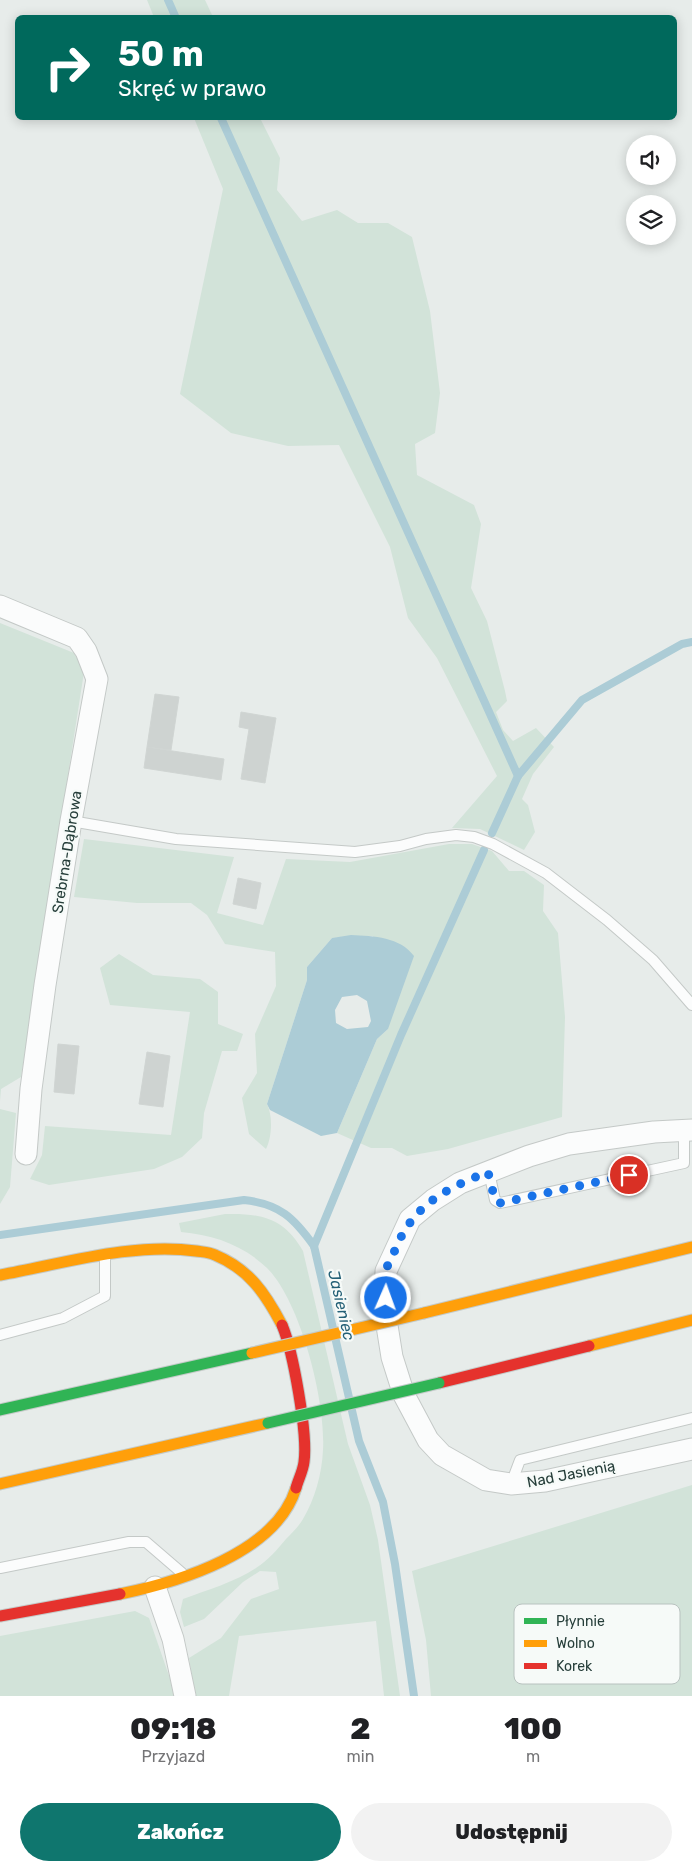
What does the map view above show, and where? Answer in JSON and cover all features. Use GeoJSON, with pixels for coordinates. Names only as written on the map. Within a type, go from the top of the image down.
{"type":"FeatureCollection","features":[{"type":"Feature","properties":{"kind":"main road"},"geometry":{"type":"LineString","coordinates":[[0,1410],[424,1313],[692,1247]]}},
{"type":"Feature","properties":{"kind":"main road"},"geometry":{"type":"LineString","coordinates":[[0,1275],[126,1252],[172,1248],[214,1254],[244,1272],[265,1293],[283,1327],[298,1390],[304,1432],[304,1462],[294,1494],[278,1520],[259,1539],[229,1558],[155,1587],[0,1616]]}},
{"type":"Feature","properties":{"kind":"main road"},"geometry":{"type":"LineString","coordinates":[[0,1484],[440,1383],[692,1320]]}},
{"type":"Feature","properties":{"kind":"street","name":"Srebrna-Dąbrowa"},"geometry":{"type":"LineString","coordinates":[[0,606],[77,638],[92,664],[97,679],[71,821],[45,985],[31,1090],[26,1154]]}},
{"type":"Feature","properties":{"kind":"street","name":"Nad Jasienią"},"geometry":{"type":"LineString","coordinates":[[688,1130],[654,1132],[569,1144],[529,1156],[460,1183],[432,1200],[410,1219],[399,1239],[386,1271],[385,1312],[392,1357],[404,1395],[428,1440],[442,1455],[486,1480],[511,1484],[545,1481],[692,1449]]}},
{"type":"Feature","properties":{"kind":"street"},"geometry":{"type":"LineString","coordinates":[[155,1587],[173,1639],[185,1696]]}},
{"type":"Feature","properties":{"kind":"lane"},"geometry":{"type":"LineString","coordinates":[[71,821],[176,838],[355,852],[400,846],[426,839],[456,835],[474,837],[493,844],[546,873],[600,914],[653,960],[692,1005]]}},
{"type":"Feature","properties":{"kind":"lane"},"geometry":{"type":"LineString","coordinates":[[488,1172],[495,1200],[500,1203],[684,1163],[688,1130]]}},
{"type":"Feature","properties":{"kind":"lane"},"geometry":{"type":"LineString","coordinates":[[0,1335],[63,1318],[105,1296],[105,1256]]}},
{"type":"Feature","properties":{"kind":"lane"},"geometry":{"type":"LineString","coordinates":[[511,1484],[520,1460],[692,1418]]}},
{"type":"Feature","properties":{"kind":"lane"},"geometry":{"type":"LineString","coordinates":[[0,1568],[129,1542],[146,1542],[184,1575]]}},
{"type":"Feature","properties":{"kind":"green space"},"geometry":{"type":"Polygon","coordinates":[[[147,0],[205,0],[212,15],[153,15],[147,0]]]}},
{"type":"Feature","properties":{"kind":"green space"},"geometry":{"type":"Polygon","coordinates":[[[195,120],[261,120],[280,158],[277,190],[302,221],[337,210],[358,223],[388,223],[412,237],[430,311],[440,393],[435,433],[415,444],[417,475],[474,505],[481,524],[471,588],[487,621],[505,691],[507,701],[496,712],[503,730],[513,741],[536,728],[554,747],[533,774],[522,799],[528,805],[535,832],[524,850],[480,829],[452,828],[497,776],[437,658],[408,618],[390,547],[339,445],[288,446],[231,433],[180,394],[223,189],[195,120]]]}},
{"type":"Feature","properties":{"kind":"green space"},"geometry":{"type":"Polygon","coordinates":[[[0,623],[74,653],[84,672],[21,1077],[1,1089],[0,1101],[0,623]]]}},
{"type":"Feature","properties":{"kind":"green space"},"geometry":{"type":"Polygon","coordinates":[[[84,839],[234,857],[217,913],[263,925],[286,859],[350,862],[449,844],[472,844],[492,851],[509,871],[524,871],[544,885],[543,911],[558,933],[565,1017],[562,1117],[448,1149],[407,1156],[392,1148],[371,1148],[337,1133],[377,1039],[388,1029],[373,936],[332,938],[307,967],[307,980],[267,1104],[271,1126],[270,1139],[266,1149],[249,1134],[242,1098],[257,1073],[255,1034],[276,986],[275,952],[225,944],[207,915],[191,903],[137,903],[74,897],[84,839]]]}},
{"type":"Feature","properties":{"kind":"green space"},"geometry":{"type":"Polygon","coordinates":[[[119,954],[153,975],[200,979],[218,992],[218,1024],[243,1034],[237,1051],[222,1051],[204,1113],[202,1138],[182,1157],[154,1169],[49,1185],[30,1179],[42,1155],[45,1126],[171,1135],[190,1012],[110,1005],[100,968],[119,954]]]}},
{"type":"Feature","properties":{"kind":"green space"},"geometry":{"type":"Polygon","coordinates":[[[0,1109],[16,1113],[10,1187],[0,1204],[0,1109]]]}},
{"type":"Feature","properties":{"kind":"green space"},"geometry":{"type":"Polygon","coordinates":[[[225,1214],[250,1215],[270,1220],[288,1231],[303,1251],[348,1444],[370,1505],[378,1540],[400,1696],[384,1696],[376,1621],[239,1636],[229,1696],[195,1696],[189,1658],[221,1638],[251,1599],[279,1589],[276,1572],[260,1571],[243,1582],[204,1619],[184,1627],[180,1612],[183,1599],[248,1573],[276,1551],[301,1522],[311,1503],[317,1486],[323,1450],[323,1430],[316,1380],[291,1304],[279,1284],[267,1268],[238,1247],[205,1236],[181,1232],[179,1223],[225,1214]]]}},
{"type":"Feature","properties":{"kind":"green space"},"geometry":{"type":"Polygon","coordinates":[[[692,1485],[692,1696],[431,1696],[426,1640],[412,1571],[692,1485]]]}},
{"type":"Feature","properties":{"kind":"green space"},"geometry":{"type":"Polygon","coordinates":[[[135,1611],[149,1618],[176,1696],[0,1696],[0,1636],[135,1611]]]}},
{"type":"Feature","properties":{"kind":"water"},"geometry":{"type":"Polygon","coordinates":[[[351,935],[386,939],[401,945],[414,956],[388,1029],[377,1039],[337,1133],[321,1136],[270,1110],[267,1104],[307,980],[307,967],[332,938],[351,935]],[[357,995],[342,997],[335,1010],[336,1023],[347,1029],[368,1027],[371,1021],[367,1001],[357,995]]]}},
{"type":"Feature","properties":{"kind":"building"},"geometry":{"type":"Polygon","coordinates":[[[155,694],[179,697],[171,750],[147,747],[155,694]]]}},
{"type":"Feature","properties":{"kind":"building"},"geometry":{"type":"Polygon","coordinates":[[[241,712],[276,718],[265,783],[241,779],[249,729],[239,727],[241,712]]]}},
{"type":"Feature","properties":{"kind":"building"},"geometry":{"type":"Polygon","coordinates":[[[147,747],[224,759],[221,780],[144,768],[147,747]]]}},
{"type":"Feature","properties":{"kind":"building"},"geometry":{"type":"Polygon","coordinates":[[[238,878],[261,883],[256,909],[233,904],[238,878]]]}},
{"type":"Feature","properties":{"kind":"building"},"geometry":{"type":"Polygon","coordinates":[[[58,1044],[79,1046],[74,1094],[54,1092],[58,1044]]]}},
{"type":"Feature","properties":{"kind":"building"},"geometry":{"type":"Polygon","coordinates":[[[147,1052],[170,1056],[163,1107],[139,1104],[147,1052]]]}},
{"type":"Feature","properties":{"kind":"waterway"},"geometry":{"type":"LineString","coordinates":[[168,0],[175,15]]}},
{"type":"Feature","properties":{"kind":"waterway"},"geometry":{"type":"LineString","coordinates":[[222,120],[518,776]]}},
{"type":"Feature","properties":{"kind":"waterway"},"geometry":{"type":"LineString","coordinates":[[492,833],[518,776],[582,700],[682,644],[692,642]]}},
{"type":"Feature","properties":{"kind":"waterway"},"geometry":{"type":"LineString","coordinates":[[314,1246],[401,1035],[484,850]]}},
{"type":"Feature","properties":{"kind":"waterway","name":"Jasieniec"},"geometry":{"type":"LineString","coordinates":[[0,1235],[244,1200],[277,1209],[293,1220],[314,1246],[359,1441],[383,1502],[395,1564],[414,1696]]}},
{"type":"Feature","properties":{"kind":"traffic: fast"},"geometry":{"type":"LineString","coordinates":[[0,1410],[252,1353]]}},
{"type":"Feature","properties":{"kind":"traffic: fast"},"geometry":{"type":"LineString","coordinates":[[268,1423],[439,1383]]}},
{"type":"Feature","properties":{"kind":"traffic: slow"},"geometry":{"type":"LineString","coordinates":[[424,1313],[692,1247]]}},
{"type":"Feature","properties":{"kind":"traffic: slow"},"geometry":{"type":"LineString","coordinates":[[0,1275],[73,1260],[148,1249],[172,1249],[208,1253],[227,1261],[247,1275],[262,1292],[282,1325]]}},
{"type":"Feature","properties":{"kind":"traffic: slow"},"geometry":{"type":"LineString","coordinates":[[252,1353],[424,1313]]}},
{"type":"Feature","properties":{"kind":"traffic: slow"},"geometry":{"type":"LineString","coordinates":[[589,1346],[692,1320]]}},
{"type":"Feature","properties":{"kind":"traffic: slow"},"geometry":{"type":"LineString","coordinates":[[0,1484],[268,1423]]}},
{"type":"Feature","properties":{"kind":"traffic: slow"},"geometry":{"type":"LineString","coordinates":[[120,1594],[170,1582],[223,1561],[247,1547],[268,1530],[285,1511],[296,1488]]}},
{"type":"Feature","properties":{"kind":"traffic: jam"},"geometry":{"type":"LineString","coordinates":[[282,1325],[295,1372],[304,1432],[304,1462],[296,1488]]}},
{"type":"Feature","properties":{"kind":"traffic: jam"},"geometry":{"type":"LineString","coordinates":[[439,1383],[589,1346]]}},
{"type":"Feature","properties":{"kind":"traffic: jam"},"geometry":{"type":"LineString","coordinates":[[0,1616],[120,1594]]}},
{"type":"Feature","properties":{"kind":"route"},"geometry":{"type":"LineString","coordinates":[[386,1298],[386,1271],[399,1239],[410,1219],[432,1200],[460,1183],[488,1172],[495,1200],[500,1203],[629,1175]]}}]}
